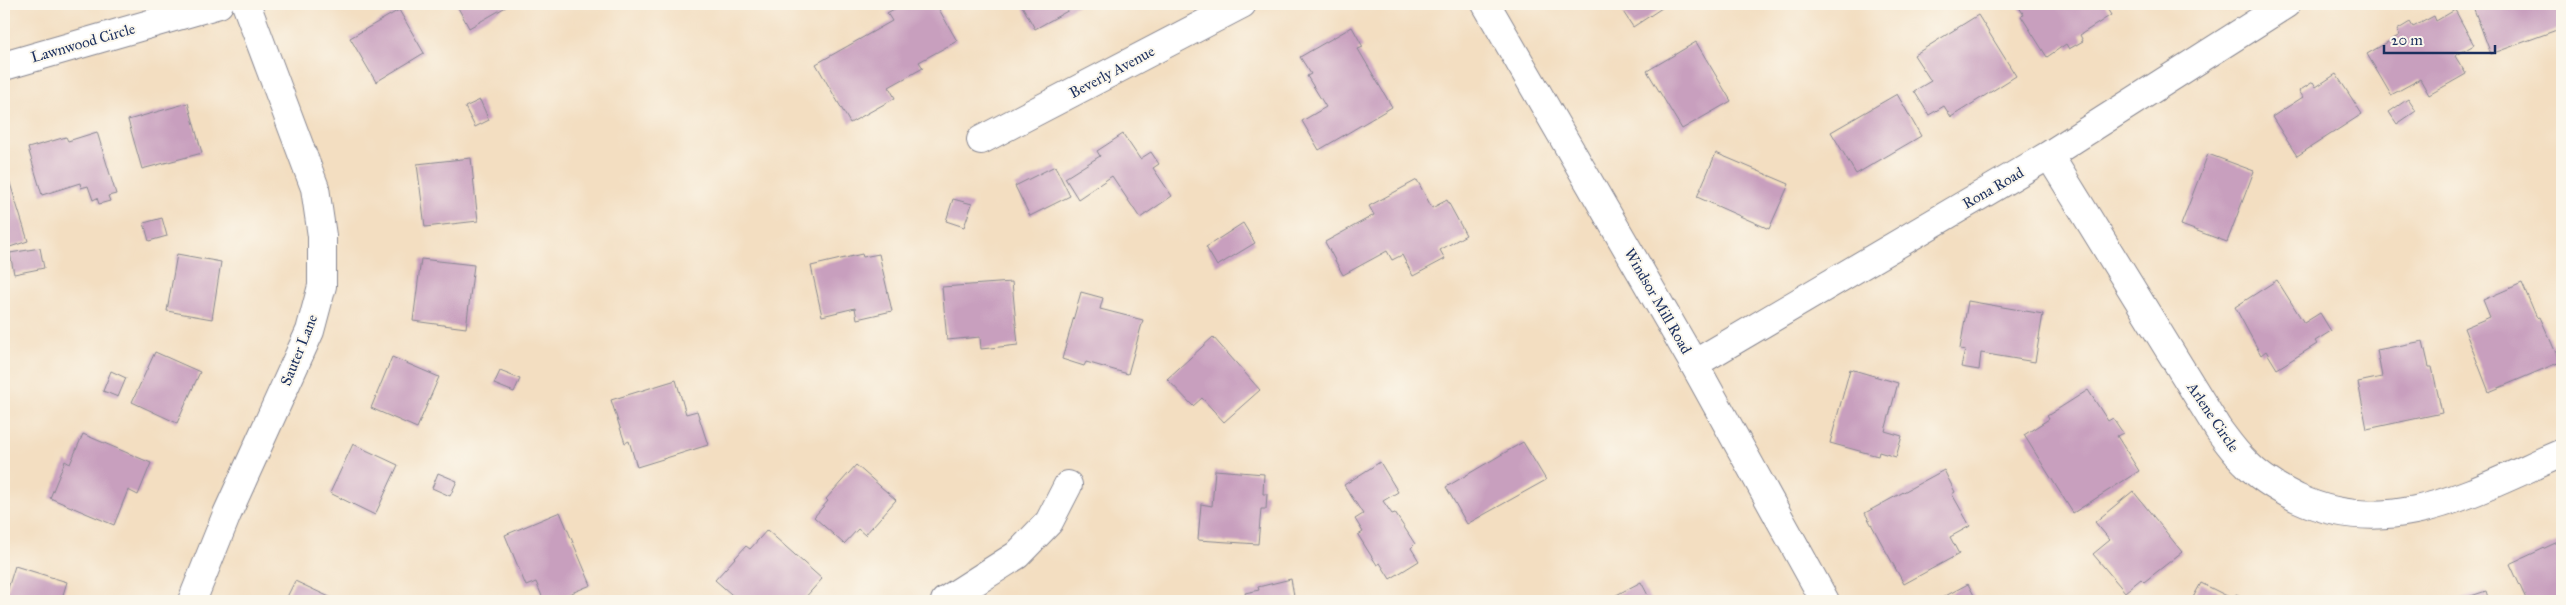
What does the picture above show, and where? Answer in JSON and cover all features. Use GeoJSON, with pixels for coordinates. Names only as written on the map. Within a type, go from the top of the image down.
{"type":"FeatureCollection","features":[{"type":"Feature","properties":{"kind":"street","name":"Lawnwood Circle"},"geometry":{"type":"LineString","coordinates":[[4,66],[219,4]]}},
{"type":"Feature","properties":{"kind":"street","name":"Sauter Lane"},"geometry":{"type":"LineString","coordinates":[[192,601],[227,514],[310,331],[322,286],[322,236],[315,188],[246,4]]}},
{"type":"Feature","properties":{"kind":"street","name":"Beverly Avenue"},"geometry":{"type":"LineString","coordinates":[[981,140],[1242,4]]}},
{"type":"Feature","properties":{"kind":"street","name":"Windsor Mill Road"},"geometry":{"type":"LineString","coordinates":[[1486,4],[1694,364],[1825,601]]}},
{"type":"Feature","properties":{"kind":"street","name":"Rona Road"},"geometry":{"type":"LineString","coordinates":[[1694,364],[2049,156],[2286,4]]}},
{"type":"Feature","properties":{"kind":"street","name":"Arlene Circle"},"geometry":{"type":"LineString","coordinates":[[2049,156],[2218,429],[2247,465],[2282,490],[2317,507],[2348,514],[2394,515],[2448,502],[2562,452]]}},
{"type":"Feature","properties":{"kind":"street"},"geometry":{"type":"LineString","coordinates":[[945,601],[1018,555],[1049,522],[1068,486]]}},
{"type":"Feature","properties":{"kind":"building"},"geometry":{"type":"Polygon","coordinates":[[[456,4],[511,4],[469,28],[456,4]]]}},
{"type":"Feature","properties":{"kind":"building"},"geometry":{"type":"Polygon","coordinates":[[[903,4],[936,4],[957,41],[919,62],[923,68],[889,87],[895,98],[850,123],[816,64],[892,21],[887,13],[903,4]]]}},
{"type":"Feature","properties":{"kind":"building"},"geometry":{"type":"Polygon","coordinates":[[[1021,4],[1080,4],[1035,29],[1021,4]]]}},
{"type":"Feature","properties":{"kind":"building"},"geometry":{"type":"Polygon","coordinates":[[[1618,4],[1668,4],[1633,27],[1618,4]]]}},
{"type":"Feature","properties":{"kind":"building"},"geometry":{"type":"Polygon","coordinates":[[[2017,4],[2104,4],[2111,15],[2080,35],[2083,41],[2069,49],[2066,44],[2047,57],[2021,16],[2024,15],[2017,4]]]}},
{"type":"Feature","properties":{"kind":"building"},"geometry":{"type":"Polygon","coordinates":[[[2472,4],[2559,4],[2562,12],[2562,28],[2491,54],[2472,4]]]}},
{"type":"Feature","properties":{"kind":"building"},"geometry":{"type":"Polygon","coordinates":[[[399,10],[424,53],[376,82],[350,38],[399,10]]]}},
{"type":"Feature","properties":{"kind":"building"},"geometry":{"type":"Polygon","coordinates":[[[2455,10],[2474,45],[2455,56],[2466,74],[2429,95],[2420,79],[2391,95],[2367,54],[2400,35],[2397,30],[2410,22],[2413,27],[2434,16],[2436,21],[2455,10]]]}},
{"type":"Feature","properties":{"kind":"building"},"geometry":{"type":"Polygon","coordinates":[[[1978,15],[2016,76],[1951,117],[1944,106],[1929,115],[1914,91],[1931,81],[1914,55],[1978,15]]]}},
{"type":"Feature","properties":{"kind":"building"},"geometry":{"type":"Polygon","coordinates":[[[1352,27],[1363,47],[1358,49],[1392,107],[1319,150],[1302,121],[1326,107],[1307,76],[1311,74],[1300,57],[1352,27]]]}},
{"type":"Feature","properties":{"kind":"building"},"geometry":{"type":"Polygon","coordinates":[[[1696,42],[1731,101],[1682,129],[1647,71],[1696,42]]]}},
{"type":"Feature","properties":{"kind":"building"},"geometry":{"type":"Polygon","coordinates":[[[2336,74],[2362,114],[2297,156],[2272,117],[2303,97],[2299,91],[2313,82],[2316,87],[2336,74]]]}},
{"type":"Feature","properties":{"kind":"building"},"geometry":{"type":"Polygon","coordinates":[[[1897,94],[1921,136],[1856,174],[1831,132],[1897,94]]]}},
{"type":"Feature","properties":{"kind":"building"},"geometry":{"type":"Polygon","coordinates":[[[2408,99],[2416,111],[2397,124],[2389,112],[2408,99]]]}},
{"type":"Feature","properties":{"kind":"building"},"geometry":{"type":"Polygon","coordinates":[[[480,100],[489,120],[475,127],[465,107],[480,100]]]}},
{"type":"Feature","properties":{"kind":"building"},"geometry":{"type":"Polygon","coordinates":[[[188,103],[202,153],[142,169],[128,120],[188,103]]]}},
{"type":"Feature","properties":{"kind":"building"},"geometry":{"type":"Polygon","coordinates":[[[97,132],[116,194],[108,196],[110,201],[99,204],[97,198],[93,200],[88,186],[81,188],[80,183],[42,195],[28,148],[66,137],[68,141],[97,132]]]}},
{"type":"Feature","properties":{"kind":"building"},"geometry":{"type":"Polygon","coordinates":[[[1123,134],[1140,159],[1151,152],[1159,164],[1153,168],[1172,196],[1140,218],[1112,176],[1078,199],[1065,178],[1100,156],[1097,151],[1123,134]]]}},
{"type":"Feature","properties":{"kind":"building"},"geometry":{"type":"Polygon","coordinates":[[[1716,153],[1789,184],[1769,229],[1697,197],[1716,153]]]}},
{"type":"Feature","properties":{"kind":"building"},"geometry":{"type":"Polygon","coordinates":[[[2208,154],[2254,171],[2227,242],[2181,225],[2208,154]]]}},
{"type":"Feature","properties":{"kind":"building"},"geometry":{"type":"Polygon","coordinates":[[[471,158],[478,221],[425,227],[417,164],[471,158]]]}},
{"type":"Feature","properties":{"kind":"building"},"geometry":{"type":"Polygon","coordinates":[[[4,164],[28,241],[4,249],[4,164]]]}},
{"type":"Feature","properties":{"kind":"building"},"geometry":{"type":"Polygon","coordinates":[[[1055,166],[1070,196],[1030,216],[1015,186],[1055,166]]]}},
{"type":"Feature","properties":{"kind":"building"},"geometry":{"type":"Polygon","coordinates":[[[1417,180],[1432,208],[1447,200],[1466,235],[1440,250],[1445,259],[1413,276],[1402,255],[1392,260],[1387,251],[1343,275],[1325,242],[1374,215],[1369,206],[1417,180]]]}},
{"type":"Feature","properties":{"kind":"building"},"geometry":{"type":"Polygon","coordinates":[[[953,199],[972,204],[964,227],[946,221],[953,199]]]}},
{"type":"Feature","properties":{"kind":"building"},"geometry":{"type":"Polygon","coordinates":[[[162,218],[167,236],[149,241],[144,223],[162,218]]]}},
{"type":"Feature","properties":{"kind":"building"},"geometry":{"type":"Polygon","coordinates":[[[1243,223],[1255,243],[1217,266],[1206,247],[1243,223]]]}},
{"type":"Feature","properties":{"kind":"building"},"geometry":{"type":"Polygon","coordinates":[[[40,248],[44,268],[14,274],[10,253],[40,248]]]}},
{"type":"Feature","properties":{"kind":"building"},"geometry":{"type":"Polygon","coordinates":[[[177,254],[221,262],[212,319],[167,311],[177,254]]]}},
{"type":"Feature","properties":{"kind":"building"},"geometry":{"type":"Polygon","coordinates":[[[862,254],[863,257],[879,254],[892,311],[857,319],[855,308],[822,316],[811,266],[862,254]]]}},
{"type":"Feature","properties":{"kind":"building"},"geometry":{"type":"Polygon","coordinates":[[[421,259],[474,265],[466,328],[413,321],[421,259]]]}},
{"type":"Feature","properties":{"kind":"building"},"geometry":{"type":"Polygon","coordinates":[[[2277,280],[2304,323],[2320,313],[2331,331],[2315,341],[2317,344],[2277,369],[2266,351],[2261,355],[2235,307],[2277,280]]]}},
{"type":"Feature","properties":{"kind":"building"},"geometry":{"type":"Polygon","coordinates":[[[1012,282],[1018,345],[981,349],[980,337],[947,340],[942,287],[1012,282]]]}},
{"type":"Feature","properties":{"kind":"building"},"geometry":{"type":"Polygon","coordinates":[[[2522,283],[2537,318],[2540,317],[2560,362],[2489,392],[2464,328],[2490,317],[2483,300],[2522,283]]]}},
{"type":"Feature","properties":{"kind":"building"},"geometry":{"type":"Polygon","coordinates":[[[1081,292],[1103,298],[1100,309],[1143,320],[1128,374],[1086,362],[1084,366],[1062,359],[1081,292]]]}},
{"type":"Feature","properties":{"kind":"building"},"geometry":{"type":"Polygon","coordinates":[[[1968,301],[2043,314],[2035,362],[1981,353],[1979,370],[1961,367],[1965,350],[1960,349],[1968,301]]]}},
{"type":"Feature","properties":{"kind":"building"},"geometry":{"type":"Polygon","coordinates":[[[1213,337],[1260,390],[1224,422],[1202,398],[1193,406],[1167,379],[1213,337]]]}},
{"type":"Feature","properties":{"kind":"building"},"geometry":{"type":"Polygon","coordinates":[[[2423,341],[2429,367],[2432,367],[2442,413],[2367,429],[2358,382],[2382,377],[2377,350],[2423,341]]]}},
{"type":"Feature","properties":{"kind":"building"},"geometry":{"type":"Polygon","coordinates":[[[155,352],[200,372],[177,423],[132,402],[155,352]]]}},
{"type":"Feature","properties":{"kind":"building"},"geometry":{"type":"Polygon","coordinates":[[[392,357],[439,377],[417,428],[371,408],[392,357]]]}},
{"type":"Feature","properties":{"kind":"building"},"geometry":{"type":"Polygon","coordinates":[[[1850,369],[1898,383],[1885,431],[1902,436],[1896,457],[1879,452],[1878,456],[1830,443],[1850,369]]]}},
{"type":"Feature","properties":{"kind":"building"},"geometry":{"type":"Polygon","coordinates":[[[111,371],[126,378],[118,397],[103,391],[111,371]]]}},
{"type":"Feature","properties":{"kind":"building"},"geometry":{"type":"Polygon","coordinates":[[[500,371],[520,379],[514,392],[494,384],[500,371]]]}},
{"type":"Feature","properties":{"kind":"building"},"geometry":{"type":"Polygon","coordinates":[[[676,380],[686,414],[697,411],[708,445],[637,467],[629,441],[625,443],[611,400],[676,380]]]}},
{"type":"Feature","properties":{"kind":"building"},"geometry":{"type":"Polygon","coordinates":[[[2088,390],[2108,421],[2113,418],[2123,433],[2117,436],[2139,471],[2073,513],[2024,435],[2049,419],[2047,416],[2088,390]]]}},
{"type":"Feature","properties":{"kind":"building"},"geometry":{"type":"Polygon","coordinates":[[[83,434],[151,463],[138,495],[128,490],[114,525],[50,498],[65,461],[70,464],[83,434]]]}},
{"type":"Feature","properties":{"kind":"building"},"geometry":{"type":"Polygon","coordinates":[[[1523,442],[1546,480],[1467,524],[1446,487],[1523,442]]]}},
{"type":"Feature","properties":{"kind":"building"},"geometry":{"type":"Polygon","coordinates":[[[353,444],[398,465],[375,515],[330,493],[353,444]]]}},
{"type":"Feature","properties":{"kind":"building"},"geometry":{"type":"Polygon","coordinates":[[[1380,462],[1398,492],[1383,501],[1392,514],[1395,513],[1415,544],[1411,548],[1419,561],[1390,579],[1380,563],[1377,565],[1358,535],[1363,532],[1355,519],[1363,514],[1344,485],[1380,462]]]}},
{"type":"Feature","properties":{"kind":"building"},"geometry":{"type":"Polygon","coordinates":[[[856,465],[896,500],[865,535],[858,529],[844,544],[814,517],[828,501],[826,499],[856,465]]]}},
{"type":"Feature","properties":{"kind":"building"},"geometry":{"type":"Polygon","coordinates":[[[1215,470],[1264,474],[1263,494],[1267,494],[1266,509],[1261,509],[1258,544],[1198,540],[1201,504],[1212,506],[1215,470]]]}},
{"type":"Feature","properties":{"kind":"building"},"geometry":{"type":"Polygon","coordinates":[[[1944,470],[1955,492],[1952,494],[1970,526],[1950,537],[1959,554],[1904,584],[1865,513],[1944,470]]]}},
{"type":"Feature","properties":{"kind":"building"},"geometry":{"type":"Polygon","coordinates":[[[438,473],[457,481],[450,496],[432,488],[438,473]]]}},
{"type":"Feature","properties":{"kind":"building"},"geometry":{"type":"Polygon","coordinates":[[[2133,491],[2182,552],[2144,582],[2141,579],[2125,592],[2093,554],[2110,540],[2095,522],[2133,491]]]}},
{"type":"Feature","properties":{"kind":"building"},"geometry":{"type":"Polygon","coordinates":[[[560,512],[591,585],[552,601],[544,601],[536,582],[526,586],[505,535],[560,512]]]}},
{"type":"Feature","properties":{"kind":"building"},"geometry":{"type":"Polygon","coordinates":[[[767,530],[822,579],[802,601],[792,601],[788,598],[785,601],[739,601],[715,580],[746,546],[750,549],[767,530]]]}},
{"type":"Feature","properties":{"kind":"building"},"geometry":{"type":"Polygon","coordinates":[[[2562,540],[2562,601],[2527,601],[2510,564],[2562,540]]]}},
{"type":"Feature","properties":{"kind":"building"},"geometry":{"type":"Polygon","coordinates":[[[15,566],[67,582],[61,601],[4,601],[15,566]]]}},
{"type":"Feature","properties":{"kind":"building"},"geometry":{"type":"Polygon","coordinates":[[[1291,579],[1295,601],[1247,601],[1245,593],[1259,590],[1258,587],[1291,579]]]}},
{"type":"Feature","properties":{"kind":"building"},"geometry":{"type":"Polygon","coordinates":[[[295,581],[338,601],[285,601],[295,581]]]}},
{"type":"Feature","properties":{"kind":"building"},"geometry":{"type":"Polygon","coordinates":[[[1641,582],[1651,601],[1605,601],[1641,582]]]}},
{"type":"Feature","properties":{"kind":"building"},"geometry":{"type":"Polygon","coordinates":[[[2201,583],[2233,599],[2236,594],[2251,601],[2191,601],[2201,583]]]}},
{"type":"Feature","properties":{"kind":"building"},"geometry":{"type":"Polygon","coordinates":[[[1968,584],[1977,601],[1936,601],[1968,584]]]}},
{"type":"Feature","properties":{"kind":"building"},"geometry":{"type":"Polygon","coordinates":[[[2486,591],[2489,601],[2456,601],[2486,591]]]}}]}
